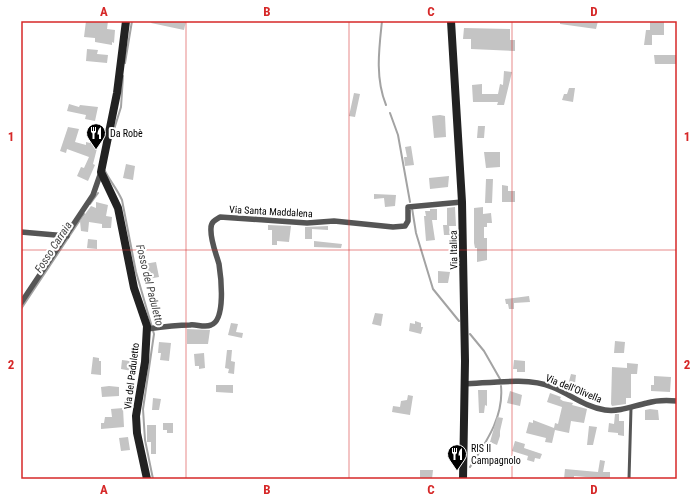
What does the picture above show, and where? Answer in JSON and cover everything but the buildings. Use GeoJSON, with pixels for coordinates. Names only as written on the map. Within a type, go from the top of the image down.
{"type":"FeatureCollection","features":[{"type":"Feature","properties":{"kind":"street"},"geometry":{"type":"LineString","coordinates":[[21,303],[93,195],[100,172],[117,93],[126,21]]}},
{"type":"Feature","properties":{"kind":"street","name":"Via Italica"},"geometry":{"type":"LineString","coordinates":[[451,21],[462,202],[464,384],[463,479]]}},
{"type":"Feature","properties":{"kind":"street","name":"Via del Paduletto"},"geometry":{"type":"LineString","coordinates":[[100,172],[118,208],[134,288],[151,329],[136,416],[137,433],[147,479]]}},
{"type":"Feature","properties":{"kind":"street","name":"Via Santa Maddalena"},"geometry":{"type":"LineString","coordinates":[[151,329],[191,325],[209,326],[218,319],[221,313],[219,265],[210,227],[214,220],[220,217],[307,223],[334,221],[392,227],[405,226],[408,221],[411,206],[462,202]]}},
{"type":"Feature","properties":{"kind":"street"},"geometry":{"type":"LineString","coordinates":[[21,232],[67,236]]}},
{"type":"Feature","properties":{"kind":"street","name":"Via dell'Olivella"},"geometry":{"type":"LineString","coordinates":[[464,384],[540,384],[552,387],[581,402],[604,410],[631,408],[647,402],[661,400],[677,401]]}},
{"type":"Feature","properties":{"kind":"lane"},"geometry":{"type":"LineString","coordinates":[[629,479],[631,408]]}},
{"type":"Feature","properties":{"kind":"waterway","name":"Fosso del Paduletto"},"geometry":{"type":"LineString","coordinates":[[125,63],[132,21]]}},
{"type":"Feature","properties":{"kind":"waterway"},"geometry":{"type":"LineString","coordinates":[[382,21],[379,74],[380,84],[386,105]]}},
{"type":"Feature","properties":{"kind":"waterway","name":"Fosso del Paduletto"},"geometry":{"type":"LineString","coordinates":[[112,136],[121,107],[123,76]]}},
{"type":"Feature","properties":{"kind":"waterway"},"geometry":{"type":"LineString","coordinates":[[390,113],[398,135],[410,202]]}},
{"type":"Feature","properties":{"kind":"waterway","name":"Fosso del Paduletto"},"geometry":{"type":"LineString","coordinates":[[105,171],[122,200],[136,272],[154,334],[143,409],[145,440],[153,479]]}},
{"type":"Feature","properties":{"kind":"waterway","name":"Fosso Carraia"},"geometry":{"type":"LineString","coordinates":[[90,204],[98,193]]}},
{"type":"Feature","properties":{"kind":"waterway"},"geometry":{"type":"LineString","coordinates":[[412,208],[416,233],[433,289],[459,321]]}},
{"type":"Feature","properties":{"kind":"waterway","name":"Fosso Carraia"},"geometry":{"type":"LineString","coordinates":[[21,309],[84,214]]}},
{"type":"Feature","properties":{"kind":"waterway"},"geometry":{"type":"LineString","coordinates":[[470,334],[484,351],[500,379]]}},
{"type":"Feature","properties":{"kind":"waterway"},"geometry":{"type":"LineString","coordinates":[[470,467],[488,439],[497,419],[500,408],[501,386]]}},
{"type":"Feature","properties":{"kind":"place","name":"Da Robè"},"geometry":{"type":"Point","coordinates":[96,150]}},
{"type":"Feature","properties":{"kind":"place","name":"RIS Il Campagnolo"},"geometry":{"type":"Point","coordinates":[457,471]}}]}
